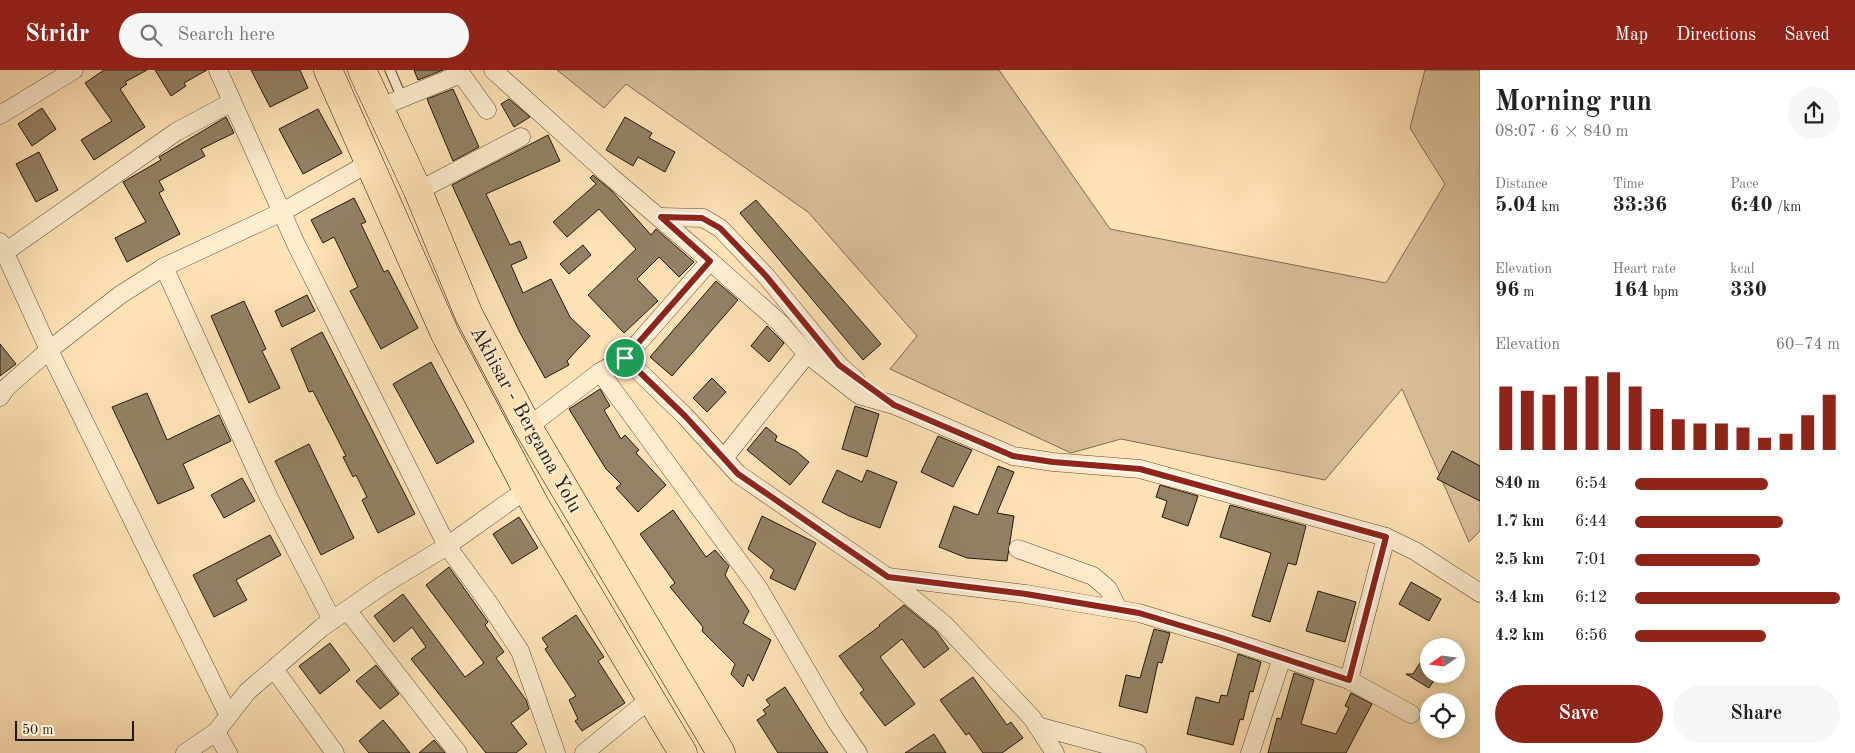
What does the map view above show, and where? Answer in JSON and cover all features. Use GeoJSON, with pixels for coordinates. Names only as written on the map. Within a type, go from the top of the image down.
{"type":"FeatureCollection","features":[{"type":"Feature","properties":{"kind":"main road","name":"Akhisar - Bergama Yolu"},"geometry":{"type":"LineString","coordinates":[[328,70],[445,334],[527,489],[683,753]]}},
{"type":"Feature","properties":{"kind":"main road","name":"Akhisar - Bergama Yolu"},"geometry":{"type":"LineString","coordinates":[[362,70],[390,103],[418,191],[469,315],[528,427],[721,753]]}},
{"type":"Feature","properties":{"kind":"street"},"geometry":{"type":"LineString","coordinates":[[0,115],[74,70]]}},
{"type":"Feature","properties":{"kind":"street"},"geometry":{"type":"LineString","coordinates":[[218,70],[296,244],[448,546],[520,651],[556,753]]}},
{"type":"Feature","properties":{"kind":"street"},"geometry":{"type":"LineString","coordinates":[[493,70],[609,175],[661,217],[780,323],[806,354],[859,395],[894,405],[1013,456],[1053,462],[1140,469],[1386,537],[1415,550],[1480,593]]}},
{"type":"Feature","properties":{"kind":"street"},"geometry":{"type":"LineString","coordinates":[[390,103],[461,74],[487,110]]}},
{"type":"Feature","properties":{"kind":"street"},"geometry":{"type":"LineString","coordinates":[[228,714],[49,350],[2,247],[176,132],[232,102]]}},
{"type":"Feature","properties":{"kind":"street"},"geometry":{"type":"LineString","coordinates":[[418,191],[521,137]]}},
{"type":"Feature","properties":{"kind":"street"},"geometry":{"type":"LineString","coordinates":[[0,397],[6,388],[49,350],[120,295],[164,267],[282,212],[369,163]]}},
{"type":"Feature","properties":{"kind":"street"},"geometry":{"type":"LineString","coordinates":[[661,217],[702,218],[720,228],[779,290],[839,365],[894,405]]}},
{"type":"Feature","properties":{"kind":"street"},"geometry":{"type":"LineString","coordinates":[[528,427],[600,372],[625,358],[710,261]]}},
{"type":"Feature","properties":{"kind":"street"},"geometry":{"type":"LineString","coordinates":[[164,267],[268,496],[332,620]]}},
{"type":"Feature","properties":{"kind":"street"},"geometry":{"type":"LineString","coordinates":[[724,458],[806,354]]}},
{"type":"Feature","properties":{"kind":"street"},"geometry":{"type":"LineString","coordinates":[[625,358],[685,416],[738,474],[888,577],[945,625],[1037,726],[1055,753]]}},
{"type":"Feature","properties":{"kind":"street"},"geometry":{"type":"LineString","coordinates":[[600,372],[760,589],[836,721],[858,753]]}},
{"type":"Feature","properties":{"kind":"street"},"geometry":{"type":"LineString","coordinates":[[186,753],[216,732],[228,714],[247,692],[332,620],[382,585],[448,546],[527,489]]}},
{"type":"Feature","properties":{"kind":"street"},"geometry":{"type":"LineString","coordinates":[[1349,680],[1386,537]]}},
{"type":"Feature","properties":{"kind":"street"},"geometry":{"type":"LineString","coordinates":[[1018,550],[1093,576],[1108,589],[1118,609]]}},
{"type":"Feature","properties":{"kind":"street"},"geometry":{"type":"LineString","coordinates":[[888,577],[1026,594],[1118,609],[1222,638],[1349,680],[1411,714]]}},
{"type":"Feature","properties":{"kind":"street"},"geometry":{"type":"LineString","coordinates":[[347,610],[458,753]]}},
{"type":"Feature","properties":{"kind":"street"},"geometry":{"type":"LineString","coordinates":[[1250,753],[1282,658]]}},
{"type":"Feature","properties":{"kind":"street"},"geometry":{"type":"LineString","coordinates":[[274,669],[335,753]]}},
{"type":"Feature","properties":{"kind":"street"},"geometry":{"type":"LineString","coordinates":[[584,753],[650,699]]}},
{"type":"Feature","properties":{"kind":"street"},"geometry":{"type":"LineString","coordinates":[[1037,726],[1137,753]]}},
{"type":"Feature","properties":{"kind":"street"},"geometry":{"type":"LineString","coordinates":[[216,732],[228,753]]}},
{"type":"Feature","properties":{"kind":"lane"},"geometry":{"type":"LineString","coordinates":[[390,70],[390,103]]}},
{"type":"Feature","properties":{"kind":"shaded area"},"geometry":{"type":"Polygon","coordinates":[[[557,70],[999,70],[1110,229],[1386,283],[1445,184],[1410,128],[1425,70],[1480,70],[1480,531],[1469,542],[1402,389],[1325,480],[1121,439],[1071,453],[890,369],[917,336],[808,212],[626,84],[604,108],[557,70]]]}},
{"type":"Feature","properties":{"kind":"building"},"geometry":{"type":"Polygon","coordinates":[[[104,70],[147,70],[125,82],[127,84],[120,89],[145,127],[94,160],[81,140],[112,121],[85,83],[104,70]]]}},
{"type":"Feature","properties":{"kind":"building"},"geometry":{"type":"Polygon","coordinates":[[[155,70],[207,70],[184,83],[186,86],[171,96],[155,70]]]}},
{"type":"Feature","properties":{"kind":"building"},"geometry":{"type":"Polygon","coordinates":[[[251,70],[300,70],[308,88],[270,107],[251,70]]]}},
{"type":"Feature","properties":{"kind":"building"},"geometry":{"type":"Polygon","coordinates":[[[414,70],[443,70],[418,80],[414,70]]]}},
{"type":"Feature","properties":{"kind":"building"},"geometry":{"type":"Polygon","coordinates":[[[453,89],[479,147],[453,161],[427,99],[453,89]]]}},
{"type":"Feature","properties":{"kind":"building"},"geometry":{"type":"Polygon","coordinates":[[[509,99],[530,117],[514,127],[501,104],[509,99]]]}},
{"type":"Feature","properties":{"kind":"building"},"geometry":{"type":"Polygon","coordinates":[[[42,108],[56,129],[32,146],[18,124],[42,108]]]}},
{"type":"Feature","properties":{"kind":"building"},"geometry":{"type":"Polygon","coordinates":[[[318,109],[342,153],[303,174],[279,129],[318,109]]]}},
{"type":"Feature","properties":{"kind":"building"},"geometry":{"type":"Polygon","coordinates":[[[226,117],[234,133],[201,149],[205,156],[159,181],[164,190],[159,193],[180,234],[127,262],[115,238],[146,222],[123,182],[161,160],[159,157],[226,117]]]}},
{"type":"Feature","properties":{"kind":"building"},"geometry":{"type":"Polygon","coordinates":[[[625,117],[652,133],[649,138],[675,152],[665,172],[638,157],[633,166],[606,150],[625,117]]]}},
{"type":"Feature","properties":{"kind":"building"},"geometry":{"type":"Polygon","coordinates":[[[548,135],[560,161],[486,194],[510,245],[520,241],[527,258],[511,265],[523,293],[551,279],[570,317],[590,336],[567,361],[569,365],[545,378],[519,331],[452,185],[548,135]]]}},
{"type":"Feature","properties":{"kind":"building"},"geometry":{"type":"Polygon","coordinates":[[[39,152],[58,190],[36,202],[16,164],[39,152]]]}},
{"type":"Feature","properties":{"kind":"building"},"geometry":{"type":"Polygon","coordinates":[[[593,175],[612,191],[651,235],[656,229],[694,262],[679,277],[659,257],[637,279],[658,301],[624,333],[588,295],[636,249],[599,209],[567,237],[553,222],[596,184],[590,178],[593,175]]]}},
{"type":"Feature","properties":{"kind":"building"},"geometry":{"type":"Polygon","coordinates":[[[354,198],[366,222],[361,224],[384,272],[388,270],[418,328],[381,349],[350,291],[358,287],[334,237],[323,243],[311,220],[354,198]]]}},
{"type":"Feature","properties":{"kind":"building"},"geometry":{"type":"Polygon","coordinates":[[[756,200],[881,344],[863,360],[740,213],[756,200]]]}},
{"type":"Feature","properties":{"kind":"building"},"geometry":{"type":"Polygon","coordinates":[[[583,245],[591,255],[569,274],[560,264],[583,245]]]}},
{"type":"Feature","properties":{"kind":"building"},"geometry":{"type":"Polygon","coordinates":[[[716,281],[738,300],[672,376],[650,357],[716,281]]]}},
{"type":"Feature","properties":{"kind":"building"},"geometry":{"type":"Polygon","coordinates":[[[307,295],[315,311],[282,327],[275,311],[307,295]]]}},
{"type":"Feature","properties":{"kind":"building"},"geometry":{"type":"Polygon","coordinates":[[[244,301],[266,349],[262,351],[280,388],[249,403],[211,316],[244,301]]]}},
{"type":"Feature","properties":{"kind":"building"},"geometry":{"type":"Polygon","coordinates":[[[767,326],[784,343],[769,362],[751,346],[767,326]]]}},
{"type":"Feature","properties":{"kind":"building"},"geometry":{"type":"Polygon","coordinates":[[[322,332],[415,514],[378,533],[362,500],[367,497],[356,475],[353,477],[343,457],[346,456],[313,391],[309,392],[291,349],[322,332]]]}},
{"type":"Feature","properties":{"kind":"building"},"geometry":{"type":"Polygon","coordinates":[[[0,344],[16,364],[0,376],[0,344]]]}},
{"type":"Feature","properties":{"kind":"building"},"geometry":{"type":"Polygon","coordinates":[[[431,362],[474,442],[437,464],[393,384],[431,362]]]}},
{"type":"Feature","properties":{"kind":"building"},"geometry":{"type":"Polygon","coordinates":[[[712,378],[726,392],[707,412],[693,398],[712,378]]]}},
{"type":"Feature","properties":{"kind":"building"},"geometry":{"type":"Polygon","coordinates":[[[600,389],[610,406],[604,410],[621,439],[625,435],[639,450],[636,453],[666,485],[638,512],[616,488],[621,484],[606,469],[569,409],[600,389]]]}},
{"type":"Feature","properties":{"kind":"building"},"geometry":{"type":"Polygon","coordinates":[[[147,393],[167,440],[219,415],[231,441],[183,464],[194,488],[158,504],[112,407],[147,393]]]}},
{"type":"Feature","properties":{"kind":"building"},"geometry":{"type":"Polygon","coordinates":[[[855,406],[879,414],[867,457],[842,449],[855,406]]]}},
{"type":"Feature","properties":{"kind":"building"},"geometry":{"type":"Polygon","coordinates":[[[766,427],[777,436],[775,441],[796,451],[809,462],[790,485],[747,450],[766,427]]]}},
{"type":"Feature","properties":{"kind":"building"},"geometry":{"type":"Polygon","coordinates":[[[938,436],[972,450],[953,487],[921,472],[938,436]]]}},
{"type":"Feature","properties":{"kind":"building"},"geometry":{"type":"Polygon","coordinates":[[[309,444],[354,538],[321,555],[275,461],[309,444]]]}},
{"type":"Feature","properties":{"kind":"building"},"geometry":{"type":"Polygon","coordinates":[[[1452,451],[1480,466],[1480,501],[1437,479],[1452,451]]]}},
{"type":"Feature","properties":{"kind":"building"},"geometry":{"type":"Polygon","coordinates":[[[998,466],[1014,472],[997,513],[1014,516],[1007,561],[967,558],[939,547],[954,506],[978,515],[998,466]]]}},
{"type":"Feature","properties":{"kind":"building"},"geometry":{"type":"Polygon","coordinates":[[[837,470],[862,482],[867,470],[897,482],[880,528],[849,516],[822,502],[837,470]]]}},
{"type":"Feature","properties":{"kind":"building"},"geometry":{"type":"Polygon","coordinates":[[[242,478],[255,501],[224,518],[211,495],[242,478]]]}},
{"type":"Feature","properties":{"kind":"building"},"geometry":{"type":"Polygon","coordinates":[[[1160,485],[1198,496],[1188,526],[1162,517],[1167,501],[1156,497],[1160,485]]]}},
{"type":"Feature","properties":{"kind":"building"},"geometry":{"type":"Polygon","coordinates":[[[1230,505],[1306,526],[1296,565],[1288,563],[1270,622],[1252,616],[1271,553],[1220,537],[1230,505]]]}},
{"type":"Feature","properties":{"kind":"building"},"geometry":{"type":"Polygon","coordinates":[[[673,510],[706,557],[715,550],[729,566],[725,575],[749,611],[743,623],[771,640],[753,681],[748,674],[743,687],[731,674],[735,664],[702,631],[703,627],[670,587],[675,583],[640,534],[673,510]]]}},
{"type":"Feature","properties":{"kind":"building"},"geometry":{"type":"Polygon","coordinates":[[[762,516],[816,543],[795,590],[770,578],[774,570],[748,549],[762,516]]]}},
{"type":"Feature","properties":{"kind":"building"},"geometry":{"type":"Polygon","coordinates":[[[519,517],[538,548],[512,564],[493,534],[519,517]]]}},
{"type":"Feature","properties":{"kind":"building"},"geometry":{"type":"Polygon","coordinates":[[[270,535],[281,555],[236,580],[247,600],[214,617],[193,575],[270,535]]]}},
{"type":"Feature","properties":{"kind":"building"},"geometry":{"type":"Polygon","coordinates":[[[449,567],[488,622],[485,625],[504,652],[496,658],[526,700],[529,709],[511,723],[527,744],[516,753],[486,753],[411,659],[426,647],[412,627],[394,642],[374,616],[403,594],[465,677],[484,663],[426,585],[449,567]]]}},
{"type":"Feature","properties":{"kind":"building"},"geometry":{"type":"Polygon","coordinates":[[[1411,582],[1441,599],[1429,621],[1399,604],[1411,582]]]}},
{"type":"Feature","properties":{"kind":"building"},"geometry":{"type":"Polygon","coordinates":[[[1318,591],[1356,602],[1345,642],[1306,631],[1318,591]]]}},
{"type":"Feature","properties":{"kind":"building"},"geometry":{"type":"Polygon","coordinates":[[[904,605],[936,631],[949,649],[924,668],[902,639],[880,657],[915,704],[885,726],[860,693],[864,690],[839,656],[880,626],[904,605]]]}},
{"type":"Feature","properties":{"kind":"building"},"geometry":{"type":"Polygon","coordinates":[[[576,615],[604,657],[598,661],[625,703],[582,731],[575,721],[578,719],[569,700],[576,696],[545,649],[548,647],[542,638],[576,615]]]}},
{"type":"Feature","properties":{"kind":"building"},"geometry":{"type":"Polygon","coordinates":[[[1154,629],[1170,633],[1162,663],[1158,662],[1147,713],[1119,706],[1126,675],[1140,678],[1154,629]]]}},
{"type":"Feature","properties":{"kind":"building"},"geometry":{"type":"Polygon","coordinates":[[[330,643],[350,670],[320,694],[299,666],[330,643]]]}},
{"type":"Feature","properties":{"kind":"building"},"geometry":{"type":"Polygon","coordinates":[[[1238,654],[1261,662],[1253,692],[1250,691],[1243,720],[1240,719],[1233,745],[1187,734],[1196,697],[1219,703],[1221,695],[1227,696],[1238,654]]]}},
{"type":"Feature","properties":{"kind":"building"},"geometry":{"type":"Polygon","coordinates":[[[1420,663],[1420,683],[1406,674],[1413,674],[1420,663]]]}},
{"type":"Feature","properties":{"kind":"building"},"geometry":{"type":"Polygon","coordinates":[[[376,665],[399,694],[380,709],[356,681],[376,665]]]}},
{"type":"Feature","properties":{"kind":"building"},"geometry":{"type":"Polygon","coordinates":[[[1294,673],[1314,680],[1301,724],[1336,734],[1349,708],[1345,706],[1351,693],[1372,704],[1346,753],[1268,753],[1277,718],[1281,719],[1294,673]]]}},
{"type":"Feature","properties":{"kind":"building"},"geometry":{"type":"Polygon","coordinates":[[[973,677],[1007,725],[1011,722],[1023,738],[1002,753],[983,753],[969,733],[966,735],[940,700],[973,677]]]}},
{"type":"Feature","properties":{"kind":"building"},"geometry":{"type":"Polygon","coordinates":[[[1421,683],[1432,683],[1429,688],[1421,683]]]}},
{"type":"Feature","properties":{"kind":"building"},"geometry":{"type":"Polygon","coordinates":[[[785,687],[828,753],[778,753],[757,720],[766,714],[763,710],[770,705],[766,700],[785,687]]]}},
{"type":"Feature","properties":{"kind":"building"},"geometry":{"type":"Polygon","coordinates":[[[383,720],[410,753],[369,753],[359,741],[383,720]]]}},
{"type":"Feature","properties":{"kind":"building"},"geometry":{"type":"Polygon","coordinates":[[[934,734],[946,753],[905,753],[934,734]]]}},
{"type":"Feature","properties":{"kind":"building"},"geometry":{"type":"Polygon","coordinates":[[[434,740],[445,753],[419,753],[434,740]]]}},
{"type":"Feature","properties":{"kind":"route"},"geometry":{"type":"LineString","coordinates":[[661,217],[702,218],[720,228],[766,276],[791,304],[839,365],[856,380],[894,405],[1013,456],[1053,462],[1140,469],[1386,537],[1349,680],[1139,613],[1026,594],[888,577],[738,474],[685,416],[625,358],[710,261],[661,217]]}}]}
